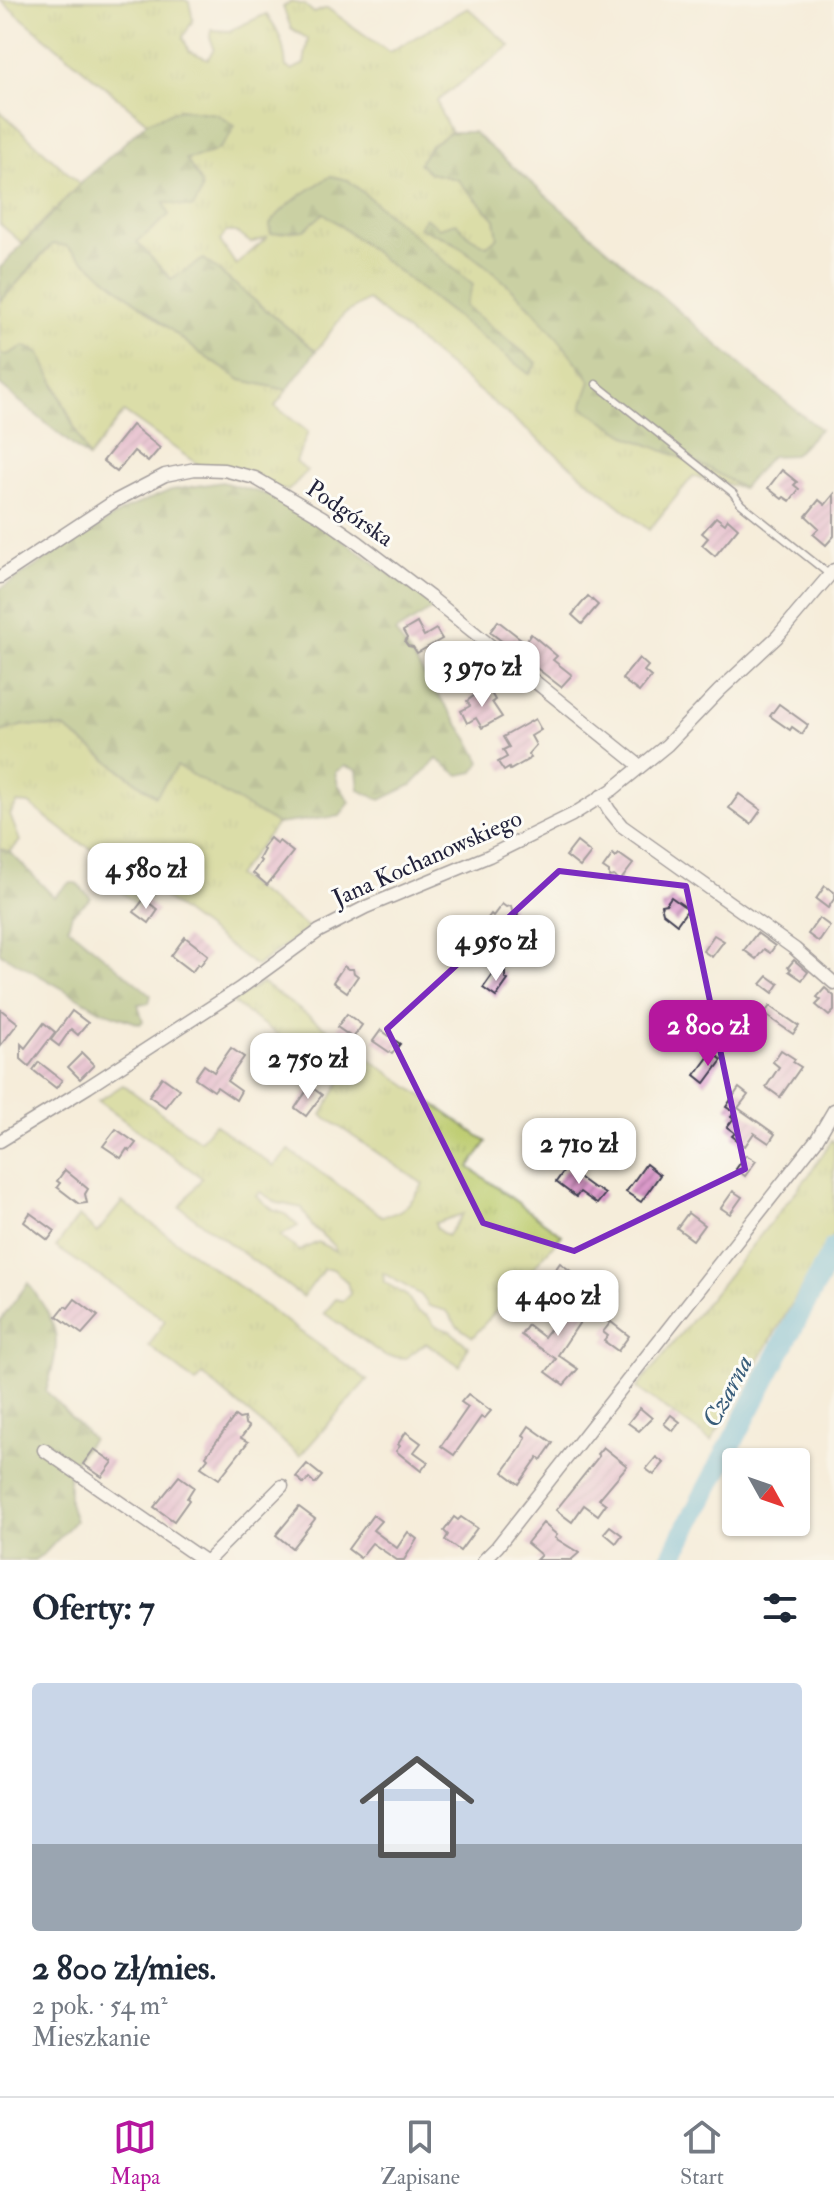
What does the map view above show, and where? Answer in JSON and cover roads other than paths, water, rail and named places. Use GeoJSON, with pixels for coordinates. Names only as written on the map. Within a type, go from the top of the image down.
{"type":"FeatureCollection","features":[{"type":"Feature","properties":{"kind":"street","name":"Podgórska"},"geometry":{"type":"LineString","coordinates":[[0,577],[115,501],[165,475],[195,469],[224,470],[255,478],[322,517],[359,543],[640,766]]}},
{"type":"Feature","properties":{"kind":"street","name":"Jana Kochanowskiego"},"geometry":{"type":"LineString","coordinates":[[0,1141],[239,989],[319,931],[366,907],[489,856],[572,815],[601,796],[667,745],[777,637],[832,573]]}},
{"type":"Feature","properties":{"kind":"street"},"geometry":{"type":"LineString","coordinates":[[601,796],[622,826],[795,949],[834,983]]}},
{"type":"Feature","properties":{"kind":"street"},"geometry":{"type":"LineString","coordinates":[[484,1560],[817,1139],[834,1110]]}},
{"type":"Feature","properties":{"kind":"street"},"geometry":{"type":"LineString","coordinates":[[44,1450],[205,1560],[282,1486]]}},
{"type":"Feature","properties":{"kind":"lane"},"geometry":{"type":"LineString","coordinates":[[596,384],[733,493],[741,504],[832,573]]}},
{"type":"Feature","properties":{"kind":"waterway","name":"Czarna"},"geometry":{"type":"LineString","coordinates":[[670,1560],[834,1248]]}}]}
